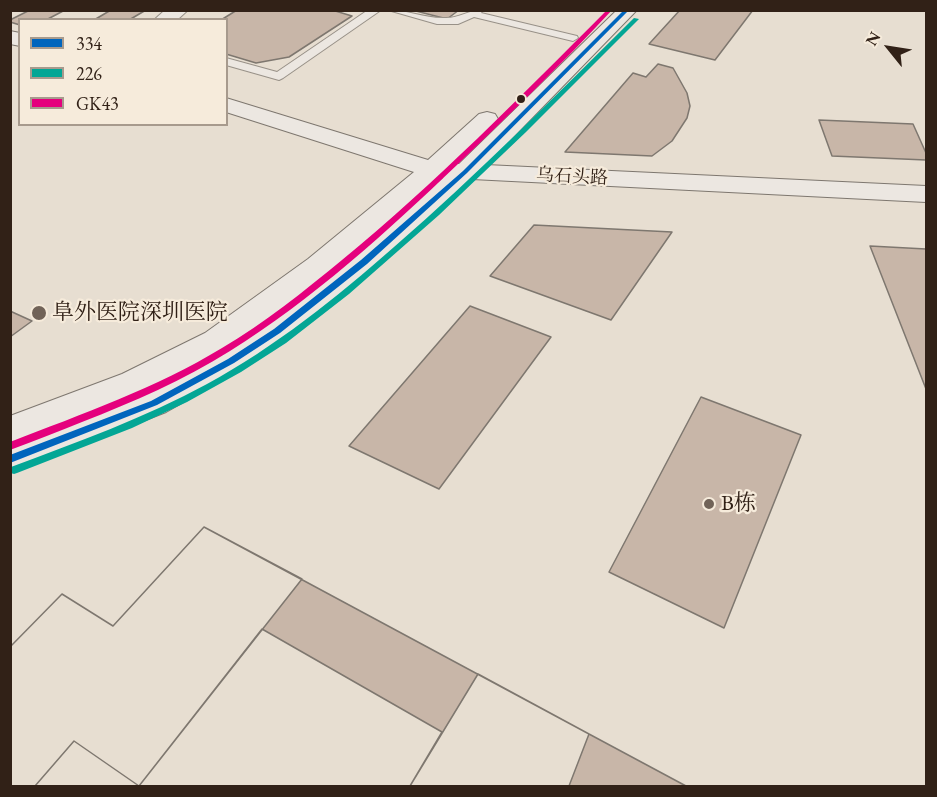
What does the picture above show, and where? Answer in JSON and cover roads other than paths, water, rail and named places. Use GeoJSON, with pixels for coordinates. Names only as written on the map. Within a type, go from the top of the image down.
{"type":"FeatureCollection","features":[{"type":"Feature","properties":{"kind":"main road"},"geometry":{"type":"LineString","coordinates":[[166,18],[179,10]]}},
{"type":"Feature","properties":{"kind":"main road"},"geometry":{"type":"LineString","coordinates":[[10,430],[140,381],[205,347],[252,316],[338,250],[433,170],[602,10]]}},
{"type":"Feature","properties":{"kind":"main road"},"geometry":{"type":"LineString","coordinates":[[10,459],[154,403],[231,361],[277,331],[363,262],[465,172],[628,10]]}},
{"type":"Feature","properties":{"kind":"main road","name":"乌石头路"},"geometry":{"type":"LineString","coordinates":[[228,106],[433,170],[927,194]]}},
{"type":"Feature","properties":{"kind":"lane"},"geometry":{"type":"LineString","coordinates":[[228,62],[279,76],[376,10]]}},
{"type":"Feature","properties":{"kind":"lane"},"geometry":{"type":"LineString","coordinates":[[393,10],[444,23],[464,21],[476,12],[573,38]]}},
{"type":"Feature","properties":{"kind":"place","name":"阜外医院深圳医院"},"geometry":{"type":"Point","coordinates":[39,313]}},
{"type":"Feature","properties":{"kind":"place","name":"B栋"},"geometry":{"type":"Point","coordinates":[709,504]}}]}
